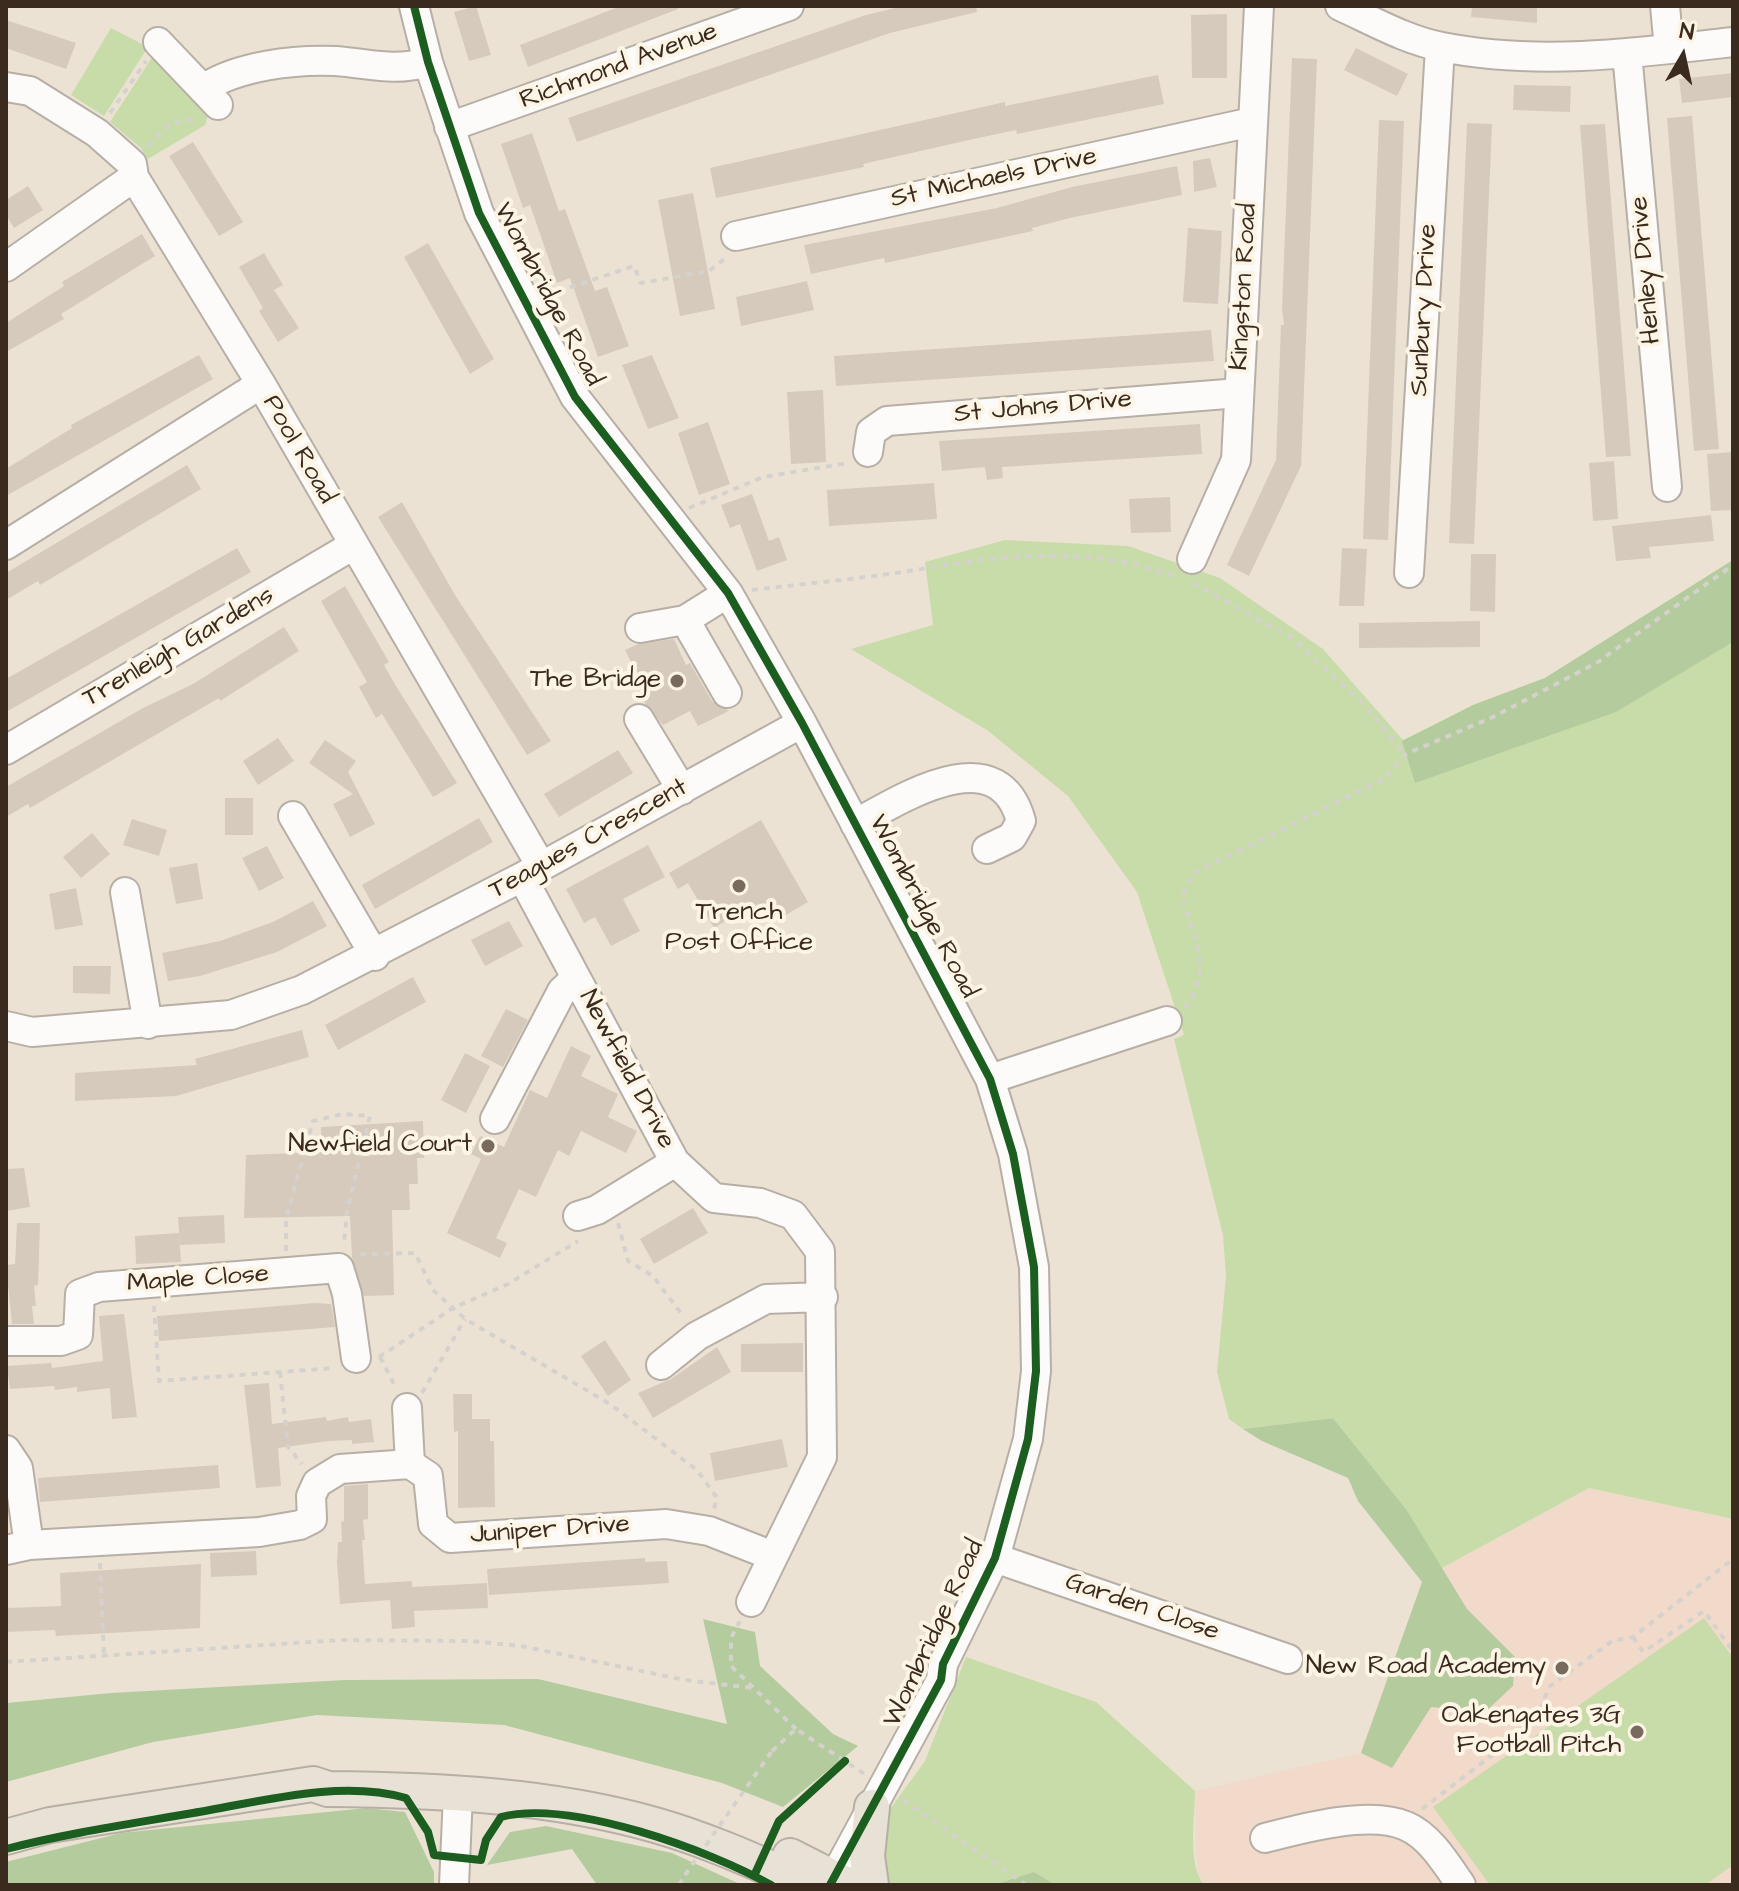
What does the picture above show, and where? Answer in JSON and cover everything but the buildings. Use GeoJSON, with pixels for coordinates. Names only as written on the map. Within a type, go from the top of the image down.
{"type":"FeatureCollection","features":[{"type":"Feature","properties":{"kind":"main road"},"geometry":{"type":"LineString","coordinates":[[6,1837],[50,1825],[313,1784],[328,1774],[371,1772],[530,1782],[689,1818],[825,1881]]}},
{"type":"Feature","properties":{"kind":"main road"},"geometry":{"type":"LineString","coordinates":[[313,1784],[328,1789],[458,1794],[599,1812],[654,1825],[825,1881]]}},
{"type":"Feature","properties":{"kind":"main road"},"geometry":{"type":"LineString","coordinates":[[871,1885],[867,1856],[875,1790]]}},
{"type":"Feature","properties":{"kind":"main road"},"geometry":{"type":"LineString","coordinates":[[6,1824],[50,1825]]}},
{"type":"Feature","properties":{"kind":"street","name":"Wombridge Road"},"geometry":{"type":"LineString","coordinates":[[414,6],[428,62],[479,213],[525,302],[575,397],[672,517],[730,596],[802,723],[990,1079],[1013,1154],[1034,1267],[1036,1371],[1028,1439],[995,1558],[943,1664],[941,1680],[825,1881]]}},
{"type":"Feature","properties":{"kind":"street","name":"Richmond Avenue"},"geometry":{"type":"LineString","coordinates":[[449,127],[789,6]]}},
{"type":"Feature","properties":{"kind":"street","name":"Kingston Road"},"geometry":{"type":"LineString","coordinates":[[1186,572],[1236,460],[1259,6]]}},
{"type":"Feature","properties":{"kind":"street"},"geometry":{"type":"LineString","coordinates":[[1340,6],[1394,32],[1440,47],[1520,56],[1627,53],[1733,42]]}},
{"type":"Feature","properties":{"kind":"street"},"geometry":{"type":"LineString","coordinates":[[1665,6],[1669,49]]}},
{"type":"Feature","properties":{"kind":"street"},"geometry":{"type":"LineString","coordinates":[[158,42],[211,97],[234,73],[285,64],[334,61],[401,70],[428,62]]}},
{"type":"Feature","properties":{"kind":"street","name":"Sunbury Drive"},"geometry":{"type":"LineString","coordinates":[[1409,573],[1440,47]]}},
{"type":"Feature","properties":{"kind":"street","name":"Henley Drive"},"geometry":{"type":"LineString","coordinates":[[1627,53],[1667,487]]}},
{"type":"Feature","properties":{"kind":"street","name":"Pool Road"},"geometry":{"type":"LineString","coordinates":[[6,87],[30,91],[97,133],[133,170],[261,384],[532,872]]}},
{"type":"Feature","properties":{"kind":"street","name":"St Michaels Drive"},"geometry":{"type":"LineString","coordinates":[[736,236],[1252,122]]}},
{"type":"Feature","properties":{"kind":"street"},"geometry":{"type":"LineString","coordinates":[[6,267],[133,170]]}},
{"type":"Feature","properties":{"kind":"street"},"geometry":{"type":"LineString","coordinates":[[6,545],[261,384]]}},
{"type":"Feature","properties":{"kind":"street","name":"St Johns Drive"},"geometry":{"type":"LineString","coordinates":[[868,452],[871,432],[887,421],[1239,393]]}},
{"type":"Feature","properties":{"kind":"street","name":"Trenleigh Gardens"},"geometry":{"type":"LineString","coordinates":[[6,750],[352,546]]}},
{"type":"Feature","properties":{"kind":"street"},"geometry":{"type":"LineString","coordinates":[[640,628],[685,620],[730,596]]}},
{"type":"Feature","properties":{"kind":"street"},"geometry":{"type":"LineString","coordinates":[[685,620],[727,693]]}},
{"type":"Feature","properties":{"kind":"street"},"geometry":{"type":"LineString","coordinates":[[639,719],[682,790]]}},
{"type":"Feature","properties":{"kind":"street","name":"Teagues Crescent"},"geometry":{"type":"LineString","coordinates":[[6,1026],[32,1032],[231,1015],[302,990],[375,956],[802,723]]}},
{"type":"Feature","properties":{"kind":"street"},"geometry":{"type":"LineString","coordinates":[[855,824],[931,783],[979,779],[1003,789],[1016,803],[1021,821],[1012,837],[987,849]]}},
{"type":"Feature","properties":{"kind":"street"},"geometry":{"type":"LineString","coordinates":[[293,816],[375,956]]}},
{"type":"Feature","properties":{"kind":"street","name":"Newfield Drive"},"geometry":{"type":"LineString","coordinates":[[532,872],[675,1162],[714,1198],[760,1203],[793,1215],[820,1251],[823,1297],[822,1457],[751,1602]]}},
{"type":"Feature","properties":{"kind":"street"},"geometry":{"type":"LineString","coordinates":[[125,892],[148,1024]]}},
{"type":"Feature","properties":{"kind":"street","name":"Newfield Drive"},"geometry":{"type":"LineString","coordinates":[[495,1119],[562,991],[588,987]]}},
{"type":"Feature","properties":{"kind":"street"},"geometry":{"type":"LineString","coordinates":[[990,1079],[1167,1021]]}},
{"type":"Feature","properties":{"kind":"street","name":"Newfield Drive"},"geometry":{"type":"LineString","coordinates":[[579,1228],[597,1210],[675,1162]]}},
{"type":"Feature","properties":{"kind":"street","name":"Maple Close"},"geometry":{"type":"LineString","coordinates":[[6,1341],[61,1341],[78,1335],[80,1294],[99,1287],[339,1268],[368,1357]]}},
{"type":"Feature","properties":{"kind":"street"},"geometry":{"type":"LineString","coordinates":[[661,1365],[697,1336],[766,1299],[823,1297]]}},
{"type":"Feature","properties":{"kind":"street"},"geometry":{"type":"LineString","coordinates":[[6,1450],[18,1468],[18,1548],[259,1532],[300,1525],[312,1519],[311,1496],[317,1483],[340,1469],[410,1464],[407,1408]]}},
{"type":"Feature","properties":{"kind":"street","name":"Juniper Drive"},"geometry":{"type":"LineString","coordinates":[[410,1464],[428,1476],[433,1524],[450,1538],[666,1524],[709,1531],[773,1556]]}},
{"type":"Feature","properties":{"kind":"street","name":"Garden Close"},"geometry":{"type":"LineString","coordinates":[[995,1558],[1288,1659]]}},
{"type":"Feature","properties":{"kind":"street"},"geometry":{"type":"LineString","coordinates":[[454,1885],[458,1794]]}},
{"type":"Feature","properties":{"kind":"street"},"geometry":{"type":"LineString","coordinates":[[1265,1838],[1313,1825],[1383,1821],[1408,1826],[1433,1847],[1461,1885]]}},
{"type":"Feature","properties":{"kind":"path"},"geometry":{"type":"LineString","coordinates":[[97,133],[158,42]]}},
{"type":"Feature","properties":{"kind":"path"},"geometry":{"type":"LineString","coordinates":[[133,170],[170,124],[211,115],[211,97]]}},
{"type":"Feature","properties":{"kind":"path"},"geometry":{"type":"LineString","coordinates":[[525,302],[634,266],[641,283],[709,271],[727,258],[736,236]]}},
{"type":"Feature","properties":{"kind":"path"},"geometry":{"type":"LineString","coordinates":[[672,517],[763,477],[846,464],[868,452]]}},
{"type":"Feature","properties":{"kind":"path"},"geometry":{"type":"LineString","coordinates":[[730,596],[748,590],[927,568],[964,559],[1032,554],[1138,563],[1186,572],[1291,637],[1363,704],[1406,754]]}},
{"type":"Feature","properties":{"kind":"path"},"geometry":{"type":"LineString","coordinates":[[1167,1021],[1185,1008],[1201,977],[1202,960],[1182,895],[1194,873],[1384,779],[1406,754],[1493,717],[1598,662],[1733,565]]}},
{"type":"Feature","properties":{"kind":"path"},"geometry":{"type":"LineString","coordinates":[[286,1274],[286,1219],[313,1121],[343,1114],[370,1116],[368,1138],[347,1212],[345,1255],[415,1253],[433,1290],[465,1319],[610,1404],[697,1470],[717,1498],[709,1531]]}},
{"type":"Feature","properties":{"kind":"path"},"geometry":{"type":"LineString","coordinates":[[616,1216],[628,1261],[653,1276],[697,1336]]}},
{"type":"Feature","properties":{"kind":"path"},"geometry":{"type":"LineString","coordinates":[[152,1284],[159,1381],[349,1366],[453,1308],[508,1284],[579,1228]]}},
{"type":"Feature","properties":{"kind":"path"},"geometry":{"type":"LineString","coordinates":[[368,1357],[407,1408],[426,1389],[465,1319]]}},
{"type":"Feature","properties":{"kind":"path"},"geometry":{"type":"LineString","coordinates":[[280,1372],[288,1447],[317,1483]]}},
{"type":"Feature","properties":{"kind":"path"},"geometry":{"type":"LineString","coordinates":[[99,1541],[104,1657]]}},
{"type":"Feature","properties":{"kind":"path"},"geometry":{"type":"LineString","coordinates":[[1408,1826],[1429,1801],[1535,1722],[1549,1687],[1612,1641],[1633,1637],[1733,1559]]}},
{"type":"Feature","properties":{"kind":"path"},"geometry":{"type":"LineString","coordinates":[[751,1602],[731,1638],[731,1666],[796,1729],[845,1761],[875,1790],[1026,1885]]}},
{"type":"Feature","properties":{"kind":"path"},"geometry":{"type":"LineString","coordinates":[[1633,1637],[1643,1652],[1704,1611],[1733,1651]]}},
{"type":"Feature","properties":{"kind":"path"},"geometry":{"type":"LineString","coordinates":[[6,1662],[341,1640],[470,1641],[521,1646],[685,1680],[753,1688]]}},
{"type":"Feature","properties":{"kind":"path"},"geometry":{"type":"LineString","coordinates":[[679,1885],[772,1751],[796,1729]]}},
{"type":"Feature","properties":{"kind":"path"},"geometry":{"type":"LineString","coordinates":[[834,1771],[845,1761]]}},
{"type":"Feature","properties":{"kind":"path"},"geometry":{"type":"LineString","coordinates":[[689,1848],[713,1858]]}},
{"type":"Feature","properties":{"kind":"shaded area","name":"New Road Academy"},"geometry":{"type":"Polygon","coordinates":[[[1589,1488],[1733,1519],[1733,1885],[1204,1885],[1199,1879],[1196,1854],[1195,1791],[1360,1753],[1422,1583],[1440,1569],[1589,1488]]]}},
{"type":"Feature","properties":{"kind":"green space"},"geometry":{"type":"Polygon","coordinates":[[[111,28],[146,46],[146,50],[104,116],[71,95],[111,28]]]}},
{"type":"Feature","properties":{"kind":"green space"},"geometry":{"type":"Polygon","coordinates":[[[155,53],[209,112],[205,125],[148,159],[141,148],[110,122],[155,53]]]}},
{"type":"Feature","properties":{"kind":"green space"},"geometry":{"type":"Polygon","coordinates":[[[1005,540],[1128,546],[1220,578],[1323,649],[1403,740],[1481,702],[1545,678],[1733,560],[1733,1519],[1589,1488],[1440,1569],[1406,1509],[1333,1418],[1243,1429],[1229,1419],[1217,1372],[1226,1276],[1223,1235],[1174,1039],[1184,1035],[1137,892],[1068,796],[987,730],[851,649],[933,625],[925,562],[1005,540]]]}},
{"type":"Feature","properties":{"kind":"green space"},"geometry":{"type":"Polygon","coordinates":[[[1733,560],[1733,640],[1728,645],[1616,712],[1415,783],[1402,741],[1473,705],[1545,678],[1733,560]]]}},
{"type":"Feature","properties":{"kind":"green space"},"geometry":{"type":"Polygon","coordinates":[[[1333,1418],[1406,1509],[1467,1609],[1515,1657],[1513,1686],[1485,1712],[1431,1707],[1392,1768],[1361,1753],[1422,1582],[1358,1501],[1348,1478],[1262,1441],[1243,1429],[1333,1418]]]}},
{"type":"Feature","properties":{"kind":"green space","name":"Oakengates 3G Football Pitch"},"geometry":{"type":"Polygon","coordinates":[[[1704,1618],[1733,1658],[1733,1865],[1705,1885],[1490,1885],[1433,1807],[1704,1618]]]}},
{"type":"Feature","properties":{"kind":"green space"},"geometry":{"type":"Polygon","coordinates":[[[703,1619],[755,1632],[760,1666],[833,1734],[858,1746],[783,1807],[722,1783],[504,1725],[317,1715],[153,1742],[6,1782],[6,1703],[111,1693],[345,1680],[538,1679],[727,1724],[703,1619]]]}},
{"type":"Feature","properties":{"kind":"green space"},"geometry":{"type":"Polygon","coordinates":[[[966,1657],[1096,1702],[1195,1791],[1195,1865],[1204,1885],[1056,1885],[1034,1872],[993,1885],[891,1885],[879,1859],[890,1809],[925,1761],[966,1657]]]}},
{"type":"Feature","properties":{"kind":"green space"},"geometry":{"type":"Polygon","coordinates":[[[366,1808],[405,1812],[434,1872],[434,1885],[6,1885],[6,1862],[121,1833],[366,1808]]]}},
{"type":"Feature","properties":{"kind":"green space"},"geometry":{"type":"Polygon","coordinates":[[[546,1826],[672,1853],[742,1885],[597,1885],[572,1849],[487,1865],[510,1832],[546,1826]]]}},
{"type":"Feature","properties":{"kind":"green space"},"geometry":{"type":"Polygon","coordinates":[[[1034,1872],[1056,1885],[993,1885],[1034,1872]]]}},
{"type":"Feature","properties":{"kind":"cycle path"},"geometry":{"type":"LineString","coordinates":[[414,6],[428,62],[479,213],[575,397],[728,593],[802,723],[990,1079],[1013,1154],[1034,1267],[1036,1371],[1028,1439],[995,1558],[943,1664],[941,1680],[830,1885]]}},
{"type":"Feature","properties":{"kind":"cycle path"},"geometry":{"type":"LineString","coordinates":[[754,1876],[779,1821],[845,1761]]}},
{"type":"Feature","properties":{"kind":"cycle path"},"geometry":{"type":"LineString","coordinates":[[6,1849],[76,1833],[272,1798],[354,1791],[406,1798],[428,1832],[434,1855],[481,1860],[486,1840],[501,1817],[530,1813],[564,1815],[600,1821],[677,1843],[771,1885]]}},
{"type":"Feature","properties":{"kind":"place","name":"The Bridge"},"geometry":{"type":"Point","coordinates":[677,681]}},
{"type":"Feature","properties":{"kind":"place","name":"Trench Post Office"},"geometry":{"type":"Point","coordinates":[739,886]}},
{"type":"Feature","properties":{"kind":"place","name":"Newfield Court"},"geometry":{"type":"Point","coordinates":[488,1146]}},
{"type":"Feature","properties":{"kind":"place","name":"New Road Academy"},"geometry":{"type":"Point","coordinates":[1562,1668]}},
{"type":"Feature","properties":{"kind":"place","name":"Oakengates 3G Football Pitch"},"geometry":{"type":"Point","coordinates":[1637,1732]}}]}
